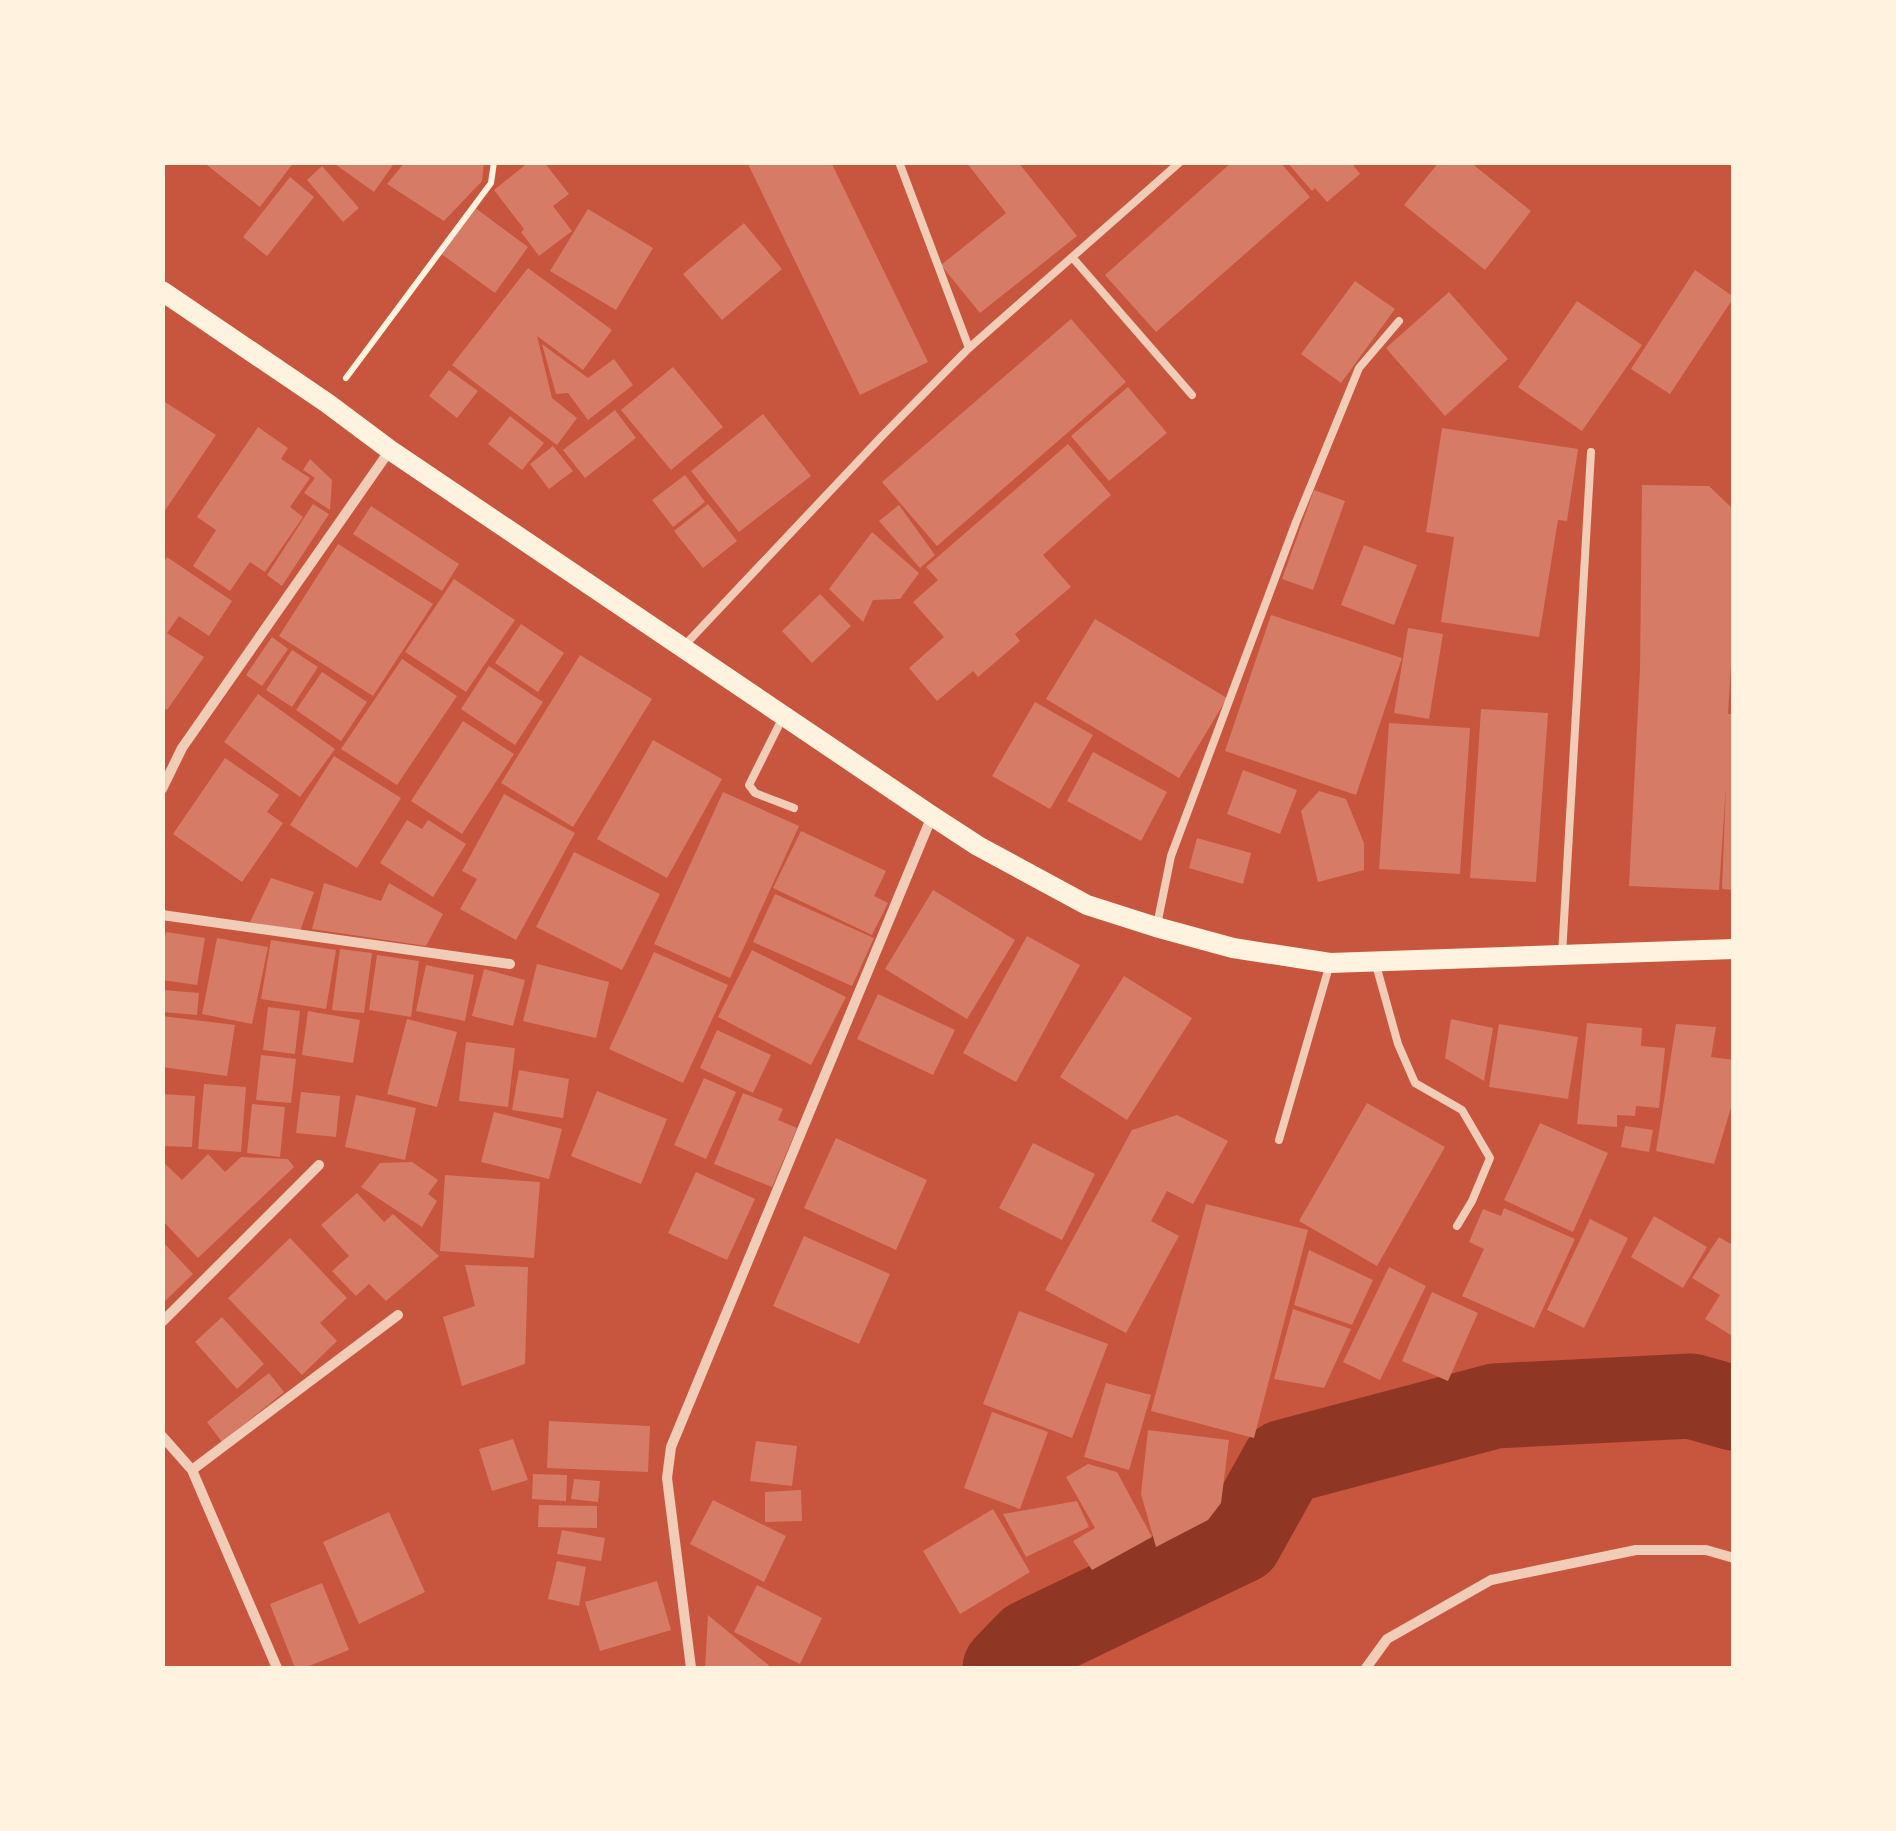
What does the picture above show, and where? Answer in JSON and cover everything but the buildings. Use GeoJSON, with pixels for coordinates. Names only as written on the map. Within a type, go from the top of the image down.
{"type":"FeatureCollection","features":[{"type":"Feature","properties":{"kind":"main road"},"geometry":{"type":"LineString","coordinates":[[162,290],[390,450],[932,816],[978,846],[1087,905],[1233,948],[1330,962],[1734,949]]}},
{"type":"Feature","properties":{"kind":"street"},"geometry":{"type":"LineString","coordinates":[[162,789],[182,748],[390,450]]}},
{"type":"Feature","properties":{"kind":"street"},"geometry":{"type":"LineString","coordinates":[[691,1668],[666,1478],[671,1447],[932,816]]}},
{"type":"Feature","properties":{"kind":"street"},"geometry":{"type":"LineString","coordinates":[[162,915],[510,964]]}},
{"type":"Feature","properties":{"kind":"street"},"geometry":{"type":"LineString","coordinates":[[162,1322],[318,1164]]}},
{"type":"Feature","properties":{"kind":"street"},"geometry":{"type":"LineString","coordinates":[[192,1470],[398,1315]]}},
{"type":"Feature","properties":{"kind":"street"},"geometry":{"type":"LineString","coordinates":[[162,1436],[192,1470],[276,1668]]}},
{"type":"Feature","properties":{"kind":"street"},"geometry":{"type":"LineString","coordinates":[[1366,1668],[1387,1639],[1491,1580],[1636,1550],[1706,1550],[1734,1558]]}},
{"type":"Feature","properties":{"kind":"lane"},"geometry":{"type":"LineString","coordinates":[[899,162],[969,348]]}},
{"type":"Feature","properties":{"kind":"lane"},"geometry":{"type":"LineString","coordinates":[[683,647],[969,348],[1180,162]]}},
{"type":"Feature","properties":{"kind":"lane"},"geometry":{"type":"LineString","coordinates":[[1072,257],[1192,395]]}},
{"type":"Feature","properties":{"kind":"lane"},"geometry":{"type":"LineString","coordinates":[[1156,927],[1171,856],[1296,522],[1359,368],[1399,321]]}},
{"type":"Feature","properties":{"kind":"lane"},"geometry":{"type":"LineString","coordinates":[[1562,955],[1591,452]]}},
{"type":"Feature","properties":{"kind":"lane"},"geometry":{"type":"LineString","coordinates":[[784,715],[749,785],[755,793],[794,808]]}},
{"type":"Feature","properties":{"kind":"lane"},"geometry":{"type":"LineString","coordinates":[[1375,961],[1398,1044],[1415,1083],[1462,1110],[1490,1158],[1457,1226]]}},
{"type":"Feature","properties":{"kind":"lane"},"geometry":{"type":"LineString","coordinates":[[1278,1140],[1330,962]]}},
{"type":"Feature","properties":{"kind":"path"},"geometry":{"type":"LineString","coordinates":[[326,403],[491,183],[494,162]]}},
{"type":"Feature","properties":{"kind":"waterway"},"geometry":{"type":"LineString","coordinates":[[1005,1668],[1030,1642],[1240,1541],[1284,1462],[1495,1406],[1691,1396],[1734,1408]]}}]}
